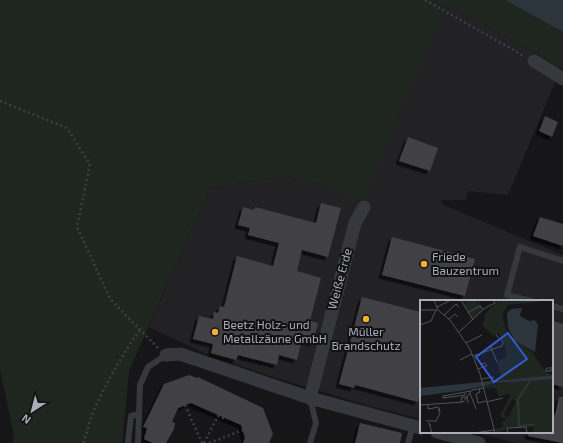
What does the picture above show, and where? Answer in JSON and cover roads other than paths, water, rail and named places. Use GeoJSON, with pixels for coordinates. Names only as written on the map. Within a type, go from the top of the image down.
{"type":"FeatureCollection","features":[{"type":"Feature","properties":{"kind":"street"},"geometry":{"type":"LineString","coordinates":[[534,61],[563,79]]}},
{"type":"Feature","properties":{"kind":"street","name":"Weiße Erde"},"geometry":{"type":"LineString","coordinates":[[310,398],[353,230],[364,207]]}},
{"type":"Feature","properties":{"kind":"street"},"geometry":{"type":"LineString","coordinates":[[166,355],[180,354],[310,398],[417,427]]}},
{"type":"Feature","properties":{"kind":"street"},"geometry":{"type":"LineString","coordinates":[[445,433],[460,435],[479,443]]}},
{"type":"Feature","properties":{"kind":"lane"},"geometry":{"type":"LineString","coordinates":[[527,300],[507,295],[520,247],[563,262]]}},
{"type":"Feature","properties":{"kind":"lane"},"geometry":{"type":"LineString","coordinates":[[553,306],[563,309]]}},
{"type":"Feature","properties":{"kind":"lane"},"geometry":{"type":"LineString","coordinates":[[138,443],[140,385],[148,367],[166,355]]}},
{"type":"Feature","properties":{"kind":"lane"},"geometry":{"type":"LineString","coordinates":[[310,398],[316,423],[310,443]]}},
{"type":"Feature","properties":{"kind":"lane"},"geometry":{"type":"LineString","coordinates":[[128,443],[131,416],[139,414]]}},
{"type":"Feature","properties":{"kind":"lane"},"geometry":{"type":"LineString","coordinates":[[408,443],[417,427]]}},
{"type":"Feature","properties":{"kind":"place","name":"Friede Bauzentrum"},"geometry":{"type":"Point","coordinates":[424,264]}},
{"type":"Feature","properties":{"kind":"place","name":"Müller Brandschutz"},"geometry":{"type":"Point","coordinates":[366,319]}},
{"type":"Feature","properties":{"kind":"place","name":"Beetz Holz- und Metallzäune GmbH"},"geometry":{"type":"Point","coordinates":[215,332]}}]}
